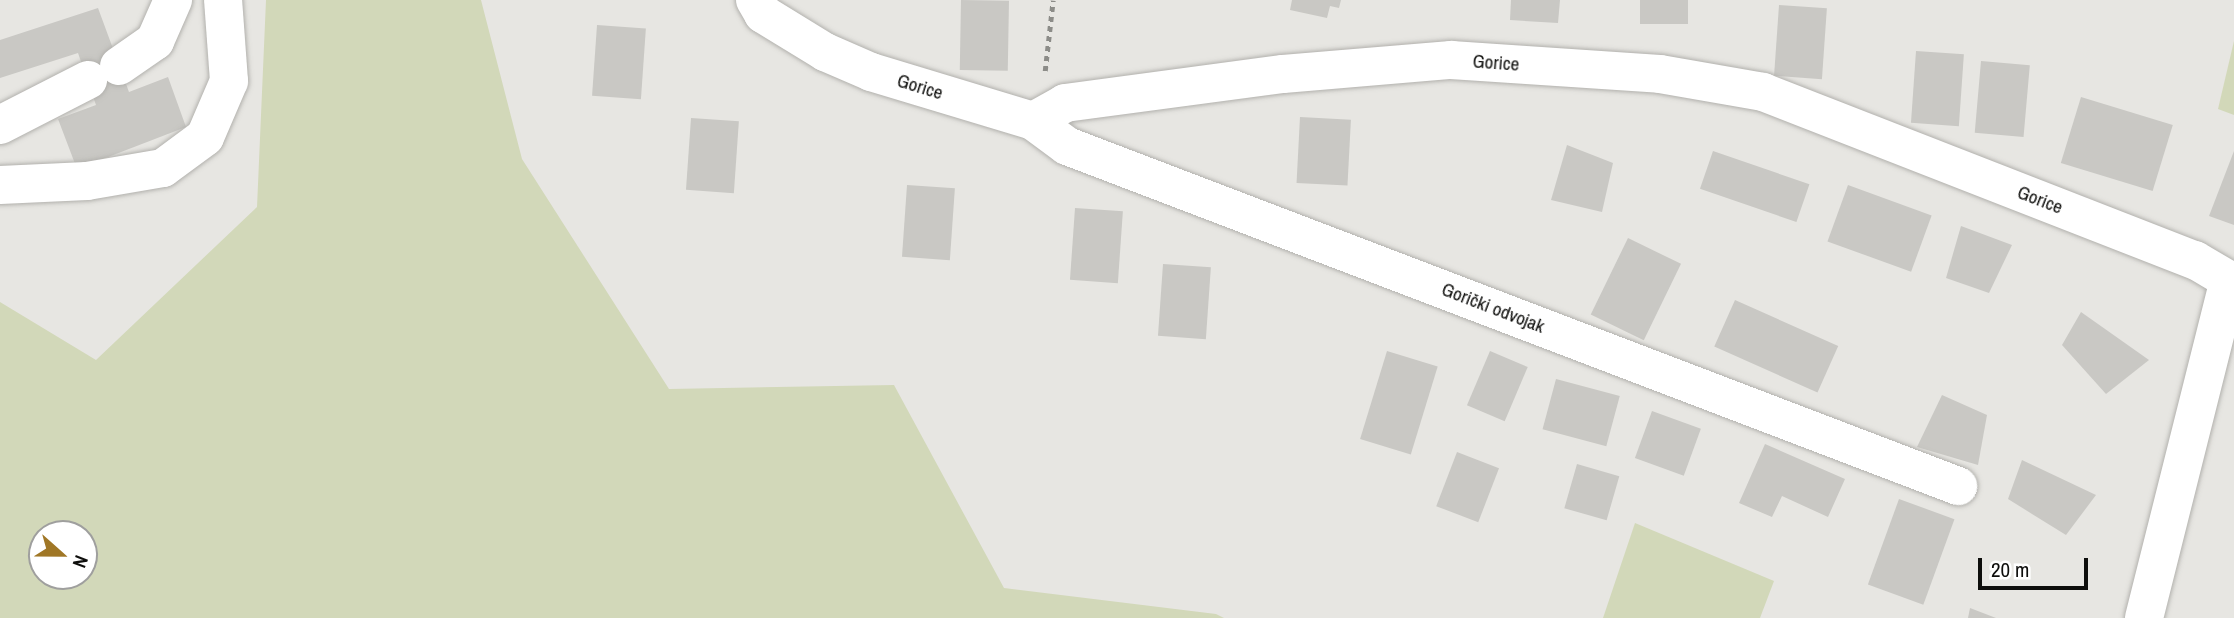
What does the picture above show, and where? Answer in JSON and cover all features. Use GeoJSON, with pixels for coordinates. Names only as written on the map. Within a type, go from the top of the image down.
{"type":"FeatureCollection","features":[{"type":"Feature","properties":{"kind":"street"},"geometry":{"type":"LineString","coordinates":[[0,125],[103,73],[155,41],[173,0]]}},
{"type":"Feature","properties":{"kind":"street"},"geometry":{"type":"LineString","coordinates":[[0,185],[87,181],[163,168],[205,137],[229,81],[222,0]]}},
{"type":"Feature","properties":{"kind":"street","name":"Gorice"},"geometry":{"type":"LineString","coordinates":[[755,0],[763,14],[825,52],[871,72],[1036,119],[1065,103],[1283,74],[1438,61],[1660,74],[1763,92],[2195,260],[2232,281]]}},
{"type":"Feature","properties":{"kind":"street","name":"Gorički odvojak"},"geometry":{"type":"LineString","coordinates":[[1036,119],[1067,146],[1958,486]]}},
{"type":"Feature","properties":{"kind":"street"},"geometry":{"type":"LineString","coordinates":[[2144,618],[2232,281]]}},
{"type":"Feature","properties":{"kind":"path"},"geometry":{"type":"LineString","coordinates":[[1036,119],[1052,0]]}},
{"type":"Feature","properties":{"kind":"green space"},"geometry":{"type":"Polygon","coordinates":[[[266,0],[481,0],[522,159],[669,389],[894,385],[1004,588],[1216,614],[1224,618],[0,618],[0,302],[96,360],[257,207],[266,0]]]}},
{"type":"Feature","properties":{"kind":"green space"},"geometry":{"type":"Polygon","coordinates":[[[2234,41],[2234,115],[2218,109],[2234,41]]]}},
{"type":"Feature","properties":{"kind":"green space"},"geometry":{"type":"Polygon","coordinates":[[[1635,523],[1774,581],[1760,618],[1603,618],[1635,523]]]}},
{"type":"Feature","properties":{"kind":"building"},"geometry":{"type":"Polygon","coordinates":[[[961,0],[1009,1],[1008,71],[960,70],[961,0]]]}},
{"type":"Feature","properties":{"kind":"building"},"geometry":{"type":"Polygon","coordinates":[[[1292,0],[1341,0],[1339,8],[1330,6],[1327,18],[1290,10],[1292,0]]]}},
{"type":"Feature","properties":{"kind":"building"},"geometry":{"type":"Polygon","coordinates":[[[1511,0],[1560,0],[1558,23],[1510,20],[1511,0]]]}},
{"type":"Feature","properties":{"kind":"building"},"geometry":{"type":"Polygon","coordinates":[[[1640,0],[1688,0],[1688,24],[1640,24],[1640,0]]]}},
{"type":"Feature","properties":{"kind":"building"},"geometry":{"type":"Polygon","coordinates":[[[1779,5],[1827,8],[1822,79],[1774,76],[1779,5]]]}},
{"type":"Feature","properties":{"kind":"building"},"geometry":{"type":"Polygon","coordinates":[[[98,8],[129,92],[168,77],[186,127],[77,169],[58,119],[96,105],[78,53],[0,78],[0,40],[98,8]]]}},
{"type":"Feature","properties":{"kind":"building"},"geometry":{"type":"Polygon","coordinates":[[[597,25],[646,28],[641,99],[592,96],[597,25]]]}},
{"type":"Feature","properties":{"kind":"building"},"geometry":{"type":"Polygon","coordinates":[[[1916,51],[1964,54],[1959,126],[1911,123],[1916,51]]]}},
{"type":"Feature","properties":{"kind":"building"},"geometry":{"type":"Polygon","coordinates":[[[1981,61],[2030,65],[2024,137],[1975,133],[1981,61]]]}},
{"type":"Feature","properties":{"kind":"building"},"geometry":{"type":"Polygon","coordinates":[[[2081,97],[2173,125],[2153,191],[2061,163],[2081,97]]]}},
{"type":"Feature","properties":{"kind":"building"},"geometry":{"type":"Polygon","coordinates":[[[1300,117],[1351,120],[1347,186],[1297,183],[1300,117]]]}},
{"type":"Feature","properties":{"kind":"building"},"geometry":{"type":"Polygon","coordinates":[[[691,118],[739,121],[734,193],[686,190],[691,118]]]}},
{"type":"Feature","properties":{"kind":"building"},"geometry":{"type":"Polygon","coordinates":[[[1567,145],[1613,163],[1602,212],[1551,200],[1567,145]]]}},
{"type":"Feature","properties":{"kind":"building"},"geometry":{"type":"Polygon","coordinates":[[[1713,151],[1809,184],[1796,222],[1700,189],[1713,151]]]}},
{"type":"Feature","properties":{"kind":"building"},"geometry":{"type":"Polygon","coordinates":[[[2234,151],[2234,225],[2209,216],[2234,151]]]}},
{"type":"Feature","properties":{"kind":"building"},"geometry":{"type":"Polygon","coordinates":[[[907,185],[955,188],[950,260],[902,257],[907,185]]]}},
{"type":"Feature","properties":{"kind":"building"},"geometry":{"type":"Polygon","coordinates":[[[1848,185],[1932,215],[1911,272],[1827,241],[1848,185]]]}},
{"type":"Feature","properties":{"kind":"building"},"geometry":{"type":"Polygon","coordinates":[[[1075,208],[1123,211],[1118,283],[1070,280],[1075,208]]]}},
{"type":"Feature","properties":{"kind":"building"},"geometry":{"type":"Polygon","coordinates":[[[1961,226],[2012,245],[1989,293],[1946,278],[1961,226]]]}},
{"type":"Feature","properties":{"kind":"building"},"geometry":{"type":"Polygon","coordinates":[[[1628,238],[1681,264],[1644,340],[1591,314],[1628,238]]]}},
{"type":"Feature","properties":{"kind":"building"},"geometry":{"type":"Polygon","coordinates":[[[1163,264],[1211,267],[1206,339],[1158,336],[1163,264]]]}},
{"type":"Feature","properties":{"kind":"building"},"geometry":{"type":"Polygon","coordinates":[[[1735,300],[1838,346],[1817,393],[1714,347],[1735,300]]]}},
{"type":"Feature","properties":{"kind":"building"},"geometry":{"type":"Polygon","coordinates":[[[2081,312],[2149,360],[2106,394],[2062,345],[2081,312]]]}},
{"type":"Feature","properties":{"kind":"building"},"geometry":{"type":"Polygon","coordinates":[[[1387,351],[1438,366],[1411,454],[1360,439],[1387,351]]]}},
{"type":"Feature","properties":{"kind":"building"},"geometry":{"type":"Polygon","coordinates":[[[1490,351],[1528,367],[1505,421],[1467,405],[1490,351]]]}},
{"type":"Feature","properties":{"kind":"building"},"geometry":{"type":"Polygon","coordinates":[[[1556,379],[1620,396],[1606,446],[1543,429],[1556,379]]]}},
{"type":"Feature","properties":{"kind":"building"},"geometry":{"type":"Polygon","coordinates":[[[1942,395],[1987,415],[1978,465],[1917,447],[1942,395]]]}},
{"type":"Feature","properties":{"kind":"building"},"geometry":{"type":"Polygon","coordinates":[[[1652,411],[1701,429],[1684,476],[1635,458],[1652,411]]]}},
{"type":"Feature","properties":{"kind":"building"},"geometry":{"type":"Polygon","coordinates":[[[1765,444],[1845,479],[1828,517],[1782,496],[1772,517],[1739,503],[1765,444]]]}},
{"type":"Feature","properties":{"kind":"building"},"geometry":{"type":"Polygon","coordinates":[[[1457,452],[1499,468],[1478,522],[1436,506],[1457,452]]]}},
{"type":"Feature","properties":{"kind":"building"},"geometry":{"type":"Polygon","coordinates":[[[2022,460],[2096,495],[2066,535],[2008,499],[2022,460]]]}},
{"type":"Feature","properties":{"kind":"building"},"geometry":{"type":"Polygon","coordinates":[[[1577,464],[1619,476],[1607,520],[1564,508],[1577,464]]]}},
{"type":"Feature","properties":{"kind":"building"},"geometry":{"type":"Polygon","coordinates":[[[1899,499],[1954,519],[1923,605],[1868,585],[1899,499]]]}},
{"type":"Feature","properties":{"kind":"building"},"geometry":{"type":"Polygon","coordinates":[[[1970,608],[1996,618],[1968,618],[1970,608]]]}}]}
